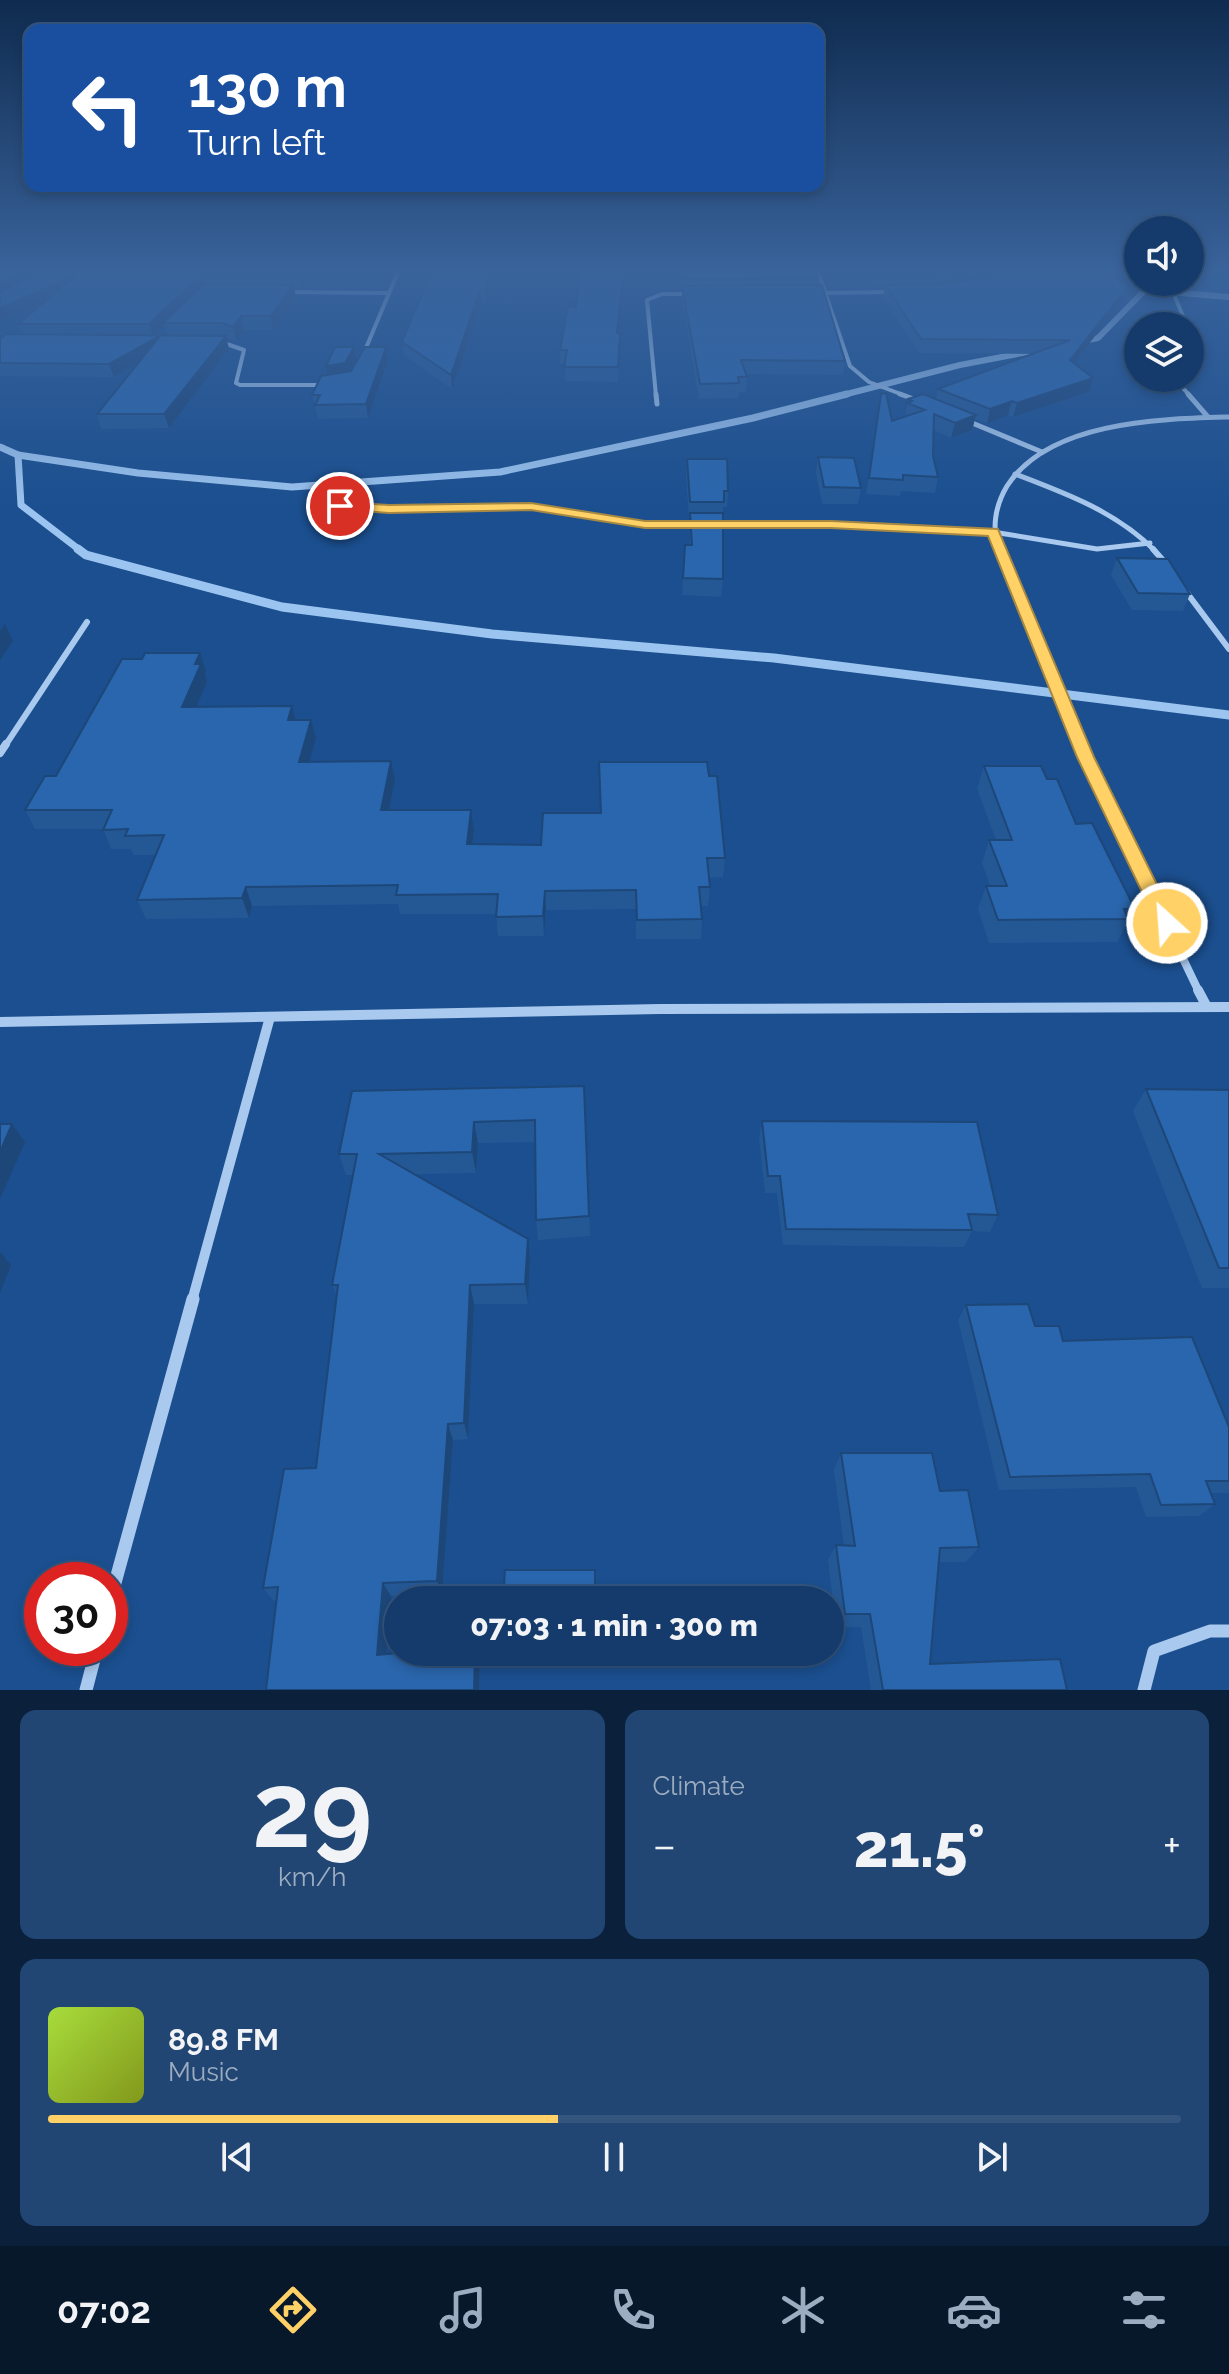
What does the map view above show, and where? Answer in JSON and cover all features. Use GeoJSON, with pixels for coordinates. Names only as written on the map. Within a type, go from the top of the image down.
{"type":"FeatureCollection","features":[{"type":"Feature","properties":{"kind":"street"},"geometry":{"type":"LineString","coordinates":[[244,351],[236,383],[240,385],[335,385]]}},
{"type":"Feature","properties":{"kind":"street"},"geometry":{"type":"LineString","coordinates":[[361,362],[365,351]]}},
{"type":"Feature","properties":{"kind":"street"},"geometry":{"type":"LineString","coordinates":[[652,351],[657,404]]}},
{"type":"Feature","properties":{"kind":"street"},"geometry":{"type":"LineString","coordinates":[[843,351],[847,364],[854,373],[868,382],[926,403]]}},
{"type":"Feature","properties":{"kind":"street"},"geometry":{"type":"LineString","coordinates":[[1186,392],[1208,417]]}},
{"type":"Feature","properties":{"kind":"street"},"geometry":{"type":"LineString","coordinates":[[955,415],[1042,452]]}},
{"type":"Feature","properties":{"kind":"street"},"geometry":{"type":"LineString","coordinates":[[1207,1007],[1085,757],[993,532],[992,517],[1005,482],[1042,452],[1107,427],[1229,417]]}},
{"type":"Feature","properties":{"kind":"street"},"geometry":{"type":"LineString","coordinates":[[1015,474],[1074,497],[1150,543],[1168,567]]}},
{"type":"Feature","properties":{"kind":"street"},"geometry":{"type":"LineString","coordinates":[[340,506],[389,509],[531,507],[645,524],[831,524],[993,532],[1097,549],[1150,543]]}},
{"type":"Feature","properties":{"kind":"street"},"geometry":{"type":"LineString","coordinates":[[1177,579],[1229,649]]}},
{"type":"Feature","properties":{"kind":"street"},"geometry":{"type":"LineString","coordinates":[[0,753],[87,622]]}},
{"type":"Feature","properties":{"kind":"street"},"geometry":{"type":"LineString","coordinates":[[0,1022],[660,1009],[1229,1007]]}},
{"type":"Feature","properties":{"kind":"street"},"geometry":{"type":"LineString","coordinates":[[121,1562],[270,1017]]}},
{"type":"Feature","properties":{"kind":"street"},"geometry":{"type":"LineString","coordinates":[[1144,1690],[1154,1651],[1210,1631],[1229,1631]]}},
{"type":"Feature","properties":{"kind":"street"},"geometry":{"type":"LineString","coordinates":[[86,1690],[92,1666]]}},
{"type":"Feature","properties":{"kind":"building"},"geometry":{"type":"Polygon","coordinates":[[[0,351],[133,351],[109,364],[0,363],[0,351]]]}},
{"type":"Feature","properties":{"kind":"building"},"geometry":{"type":"Polygon","coordinates":[[[148,351],[214,351],[164,414],[97,414],[148,351]]]}},
{"type":"Feature","properties":{"kind":"building"},"geometry":{"type":"Polygon","coordinates":[[[333,351],[352,351],[345,363],[326,366],[333,351]]]}},
{"type":"Feature","properties":{"kind":"building"},"geometry":{"type":"Polygon","coordinates":[[[363,351],[385,351],[366,404],[315,405],[320,395],[312,395],[321,376],[351,371],[363,351]]]}},
{"type":"Feature","properties":{"kind":"building"},"geometry":{"type":"Polygon","coordinates":[[[415,351],[459,351],[451,375],[415,351]]]}},
{"type":"Feature","properties":{"kind":"building"},"geometry":{"type":"Polygon","coordinates":[[[567,351],[619,351],[618,367],[564,367],[567,351]]]}},
{"type":"Feature","properties":{"kind":"building"},"geometry":{"type":"Polygon","coordinates":[[[694,351],[842,351],[845,361],[741,360],[747,377],[738,377],[739,383],[700,384],[694,351]]]}},
{"type":"Feature","properties":{"kind":"building"},"geometry":{"type":"Polygon","coordinates":[[[1041,351],[1077,351],[1070,360],[1093,378],[1017,403],[1012,401],[990,409],[938,389],[1041,351]]]}},
{"type":"Feature","properties":{"kind":"building"},"geometry":{"type":"Polygon","coordinates":[[[886,393],[892,421],[925,410],[907,403],[912,401],[908,399],[923,394],[976,415],[955,423],[934,414],[933,456],[938,477],[903,475],[903,480],[869,478],[881,394],[886,393]]]}},
{"type":"Feature","properties":{"kind":"building"},"geometry":{"type":"Polygon","coordinates":[[[818,457],[854,458],[861,488],[824,487],[818,457]]]}},
{"type":"Feature","properties":{"kind":"building"},"geometry":{"type":"Polygon","coordinates":[[[687,459],[727,459],[728,491],[724,491],[724,502],[690,502],[687,459]]]}},
{"type":"Feature","properties":{"kind":"building"},"geometry":{"type":"Polygon","coordinates":[[[690,513],[723,513],[723,579],[683,578],[685,545],[692,545],[690,513]]]}},
{"type":"Feature","properties":{"kind":"building"},"geometry":{"type":"Polygon","coordinates":[[[1117,558],[1168,559],[1190,594],[1138,593],[1117,558]]]}},
{"type":"Feature","properties":{"kind":"building"},"geometry":{"type":"Polygon","coordinates":[[[145,653],[200,653],[195,664],[201,664],[182,707],[292,706],[288,720],[311,720],[299,762],[391,761],[381,810],[471,810],[467,844],[541,845],[543,813],[601,813],[599,762],[707,762],[709,776],[717,776],[725,858],[707,858],[710,887],[699,887],[702,919],[637,920],[636,890],[545,891],[543,916],[496,917],[498,894],[396,895],[398,885],[246,887],[242,898],[137,900],[164,835],[125,836],[128,829],[103,830],[112,810],[25,810],[45,776],[56,776],[122,659],[142,659],[145,653]]]}},
{"type":"Feature","properties":{"kind":"building"},"geometry":{"type":"Polygon","coordinates":[[[984,766],[1041,766],[1047,779],[1057,779],[1076,824],[1092,823],[1135,909],[1124,909],[1128,919],[998,920],[986,886],[1007,886],[989,840],[1012,840],[984,766]]]}},
{"type":"Feature","properties":{"kind":"building"},"geometry":{"type":"Polygon","coordinates":[[[584,1086],[589,1216],[536,1220],[535,1120],[474,1122],[472,1152],[379,1154],[528,1239],[525,1284],[470,1285],[464,1423],[448,1424],[437,1581],[383,1583],[377,1655],[384,1654],[384,1666],[475,1666],[474,1690],[266,1690],[278,1587],[263,1588],[284,1469],[316,1468],[338,1285],[332,1285],[357,1154],[339,1154],[352,1091],[584,1086]]]}},
{"type":"Feature","properties":{"kind":"building"},"geometry":{"type":"Polygon","coordinates":[[[1146,1089],[1229,1090],[1229,1268],[1219,1268],[1146,1089]]]}},
{"type":"Feature","properties":{"kind":"building"},"geometry":{"type":"Polygon","coordinates":[[[762,1121],[977,1122],[998,1215],[968,1214],[972,1230],[786,1229],[780,1176],[768,1176],[762,1121]]]}},
{"type":"Feature","properties":{"kind":"building"},"geometry":{"type":"Polygon","coordinates":[[[0,1124],[12,1124],[0,1152],[0,1124]]]}},
{"type":"Feature","properties":{"kind":"building"},"geometry":{"type":"Polygon","coordinates":[[[1028,1304],[1035,1326],[1059,1326],[1063,1341],[1192,1337],[1229,1427],[1229,1481],[1206,1481],[1215,1504],[1161,1505],[1150,1474],[1010,1477],[966,1305],[1028,1304]]]}},
{"type":"Feature","properties":{"kind":"building"},"geometry":{"type":"Polygon","coordinates":[[[841,1453],[932,1453],[940,1491],[968,1490],[979,1547],[940,1548],[930,1664],[1060,1659],[1067,1690],[883,1690],[870,1614],[845,1614],[844,1586],[841,1586],[836,1545],[855,1546],[841,1453]]]}},
{"type":"Feature","properties":{"kind":"building"},"geometry":{"type":"Polygon","coordinates":[[[505,1570],[595,1570],[595,1586],[504,1586],[505,1570]]]}},
{"type":"Feature","properties":{"kind":"waterway"},"geometry":{"type":"LineString","coordinates":[[839,396],[960,365],[1033,351]]}},
{"type":"Feature","properties":{"kind":"waterway"},"geometry":{"type":"LineString","coordinates":[[18,455],[138,473],[292,487],[500,472],[753,418],[847,394]]}},
{"type":"Feature","properties":{"kind":"waterway"},"geometry":{"type":"LineString","coordinates":[[0,447],[18,455]]}},
{"type":"Feature","properties":{"kind":"waterway"},"geometry":{"type":"LineString","coordinates":[[18,455],[21,505],[81,551]]}},
{"type":"Feature","properties":{"kind":"waterway"},"geometry":{"type":"LineString","coordinates":[[78,549],[86,555],[282,607],[492,634],[774,658],[1229,715]]}},
{"type":"Feature","properties":{"kind":"route"},"geometry":{"type":"LineString","coordinates":[[340,506],[389,509],[531,507],[645,524],[831,524],[993,532],[1085,757],[1167,923]]}}]}
